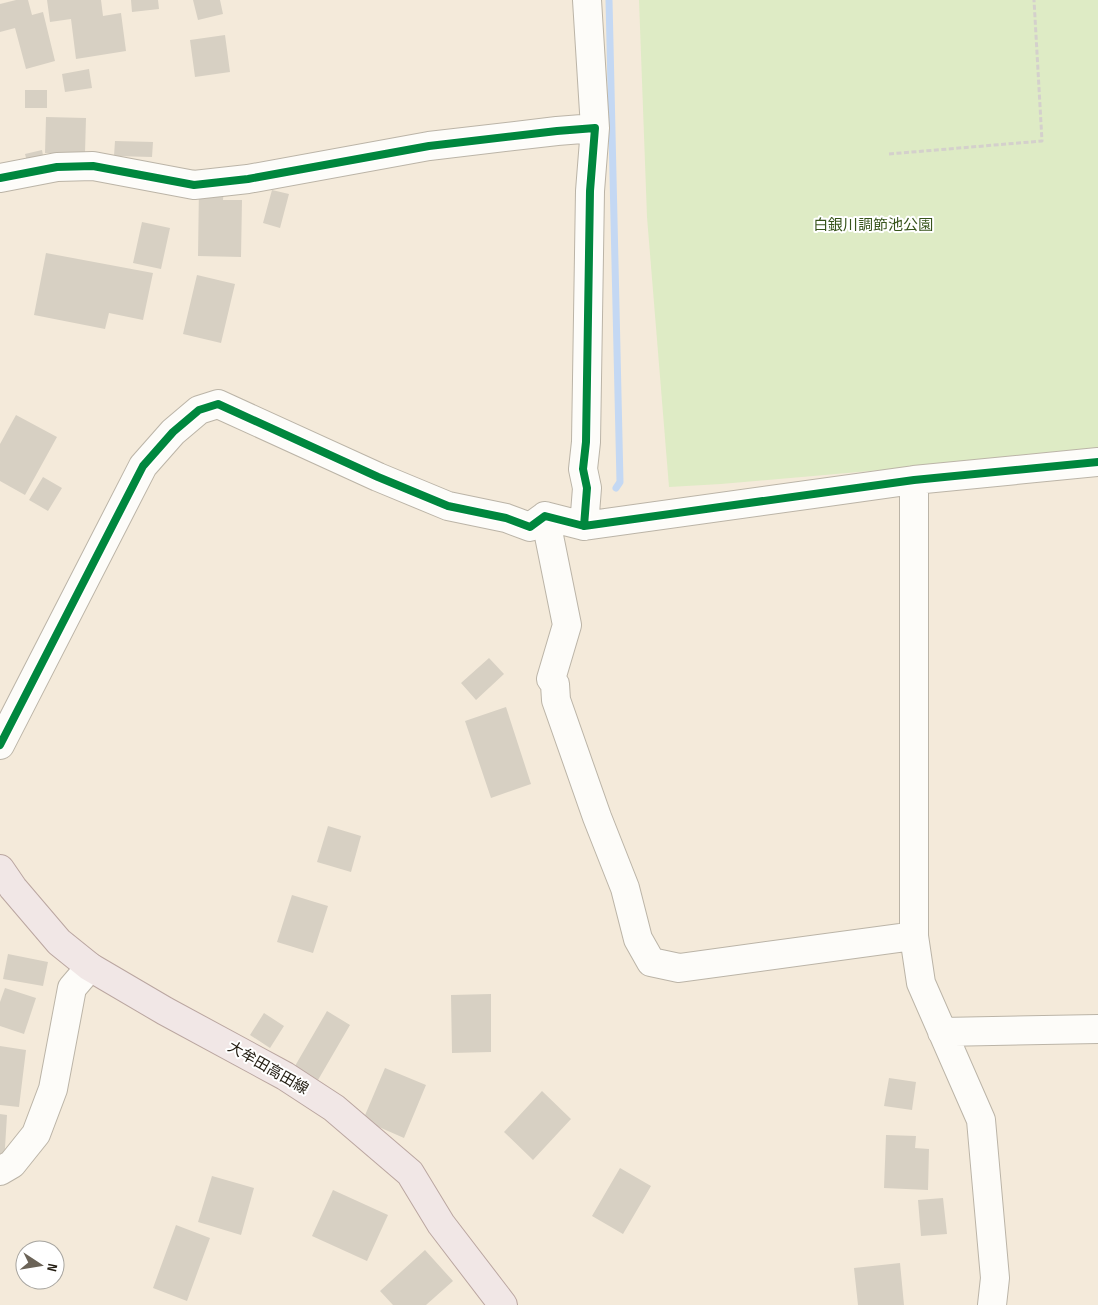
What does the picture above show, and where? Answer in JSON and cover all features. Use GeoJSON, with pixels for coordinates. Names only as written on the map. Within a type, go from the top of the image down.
{"type":"FeatureCollection","features":[{"type":"Feature","properties":{"kind":"main road","name":"大牟田高田線"},"geometry":{"type":"LineString","coordinates":[[0,870],[59,942],[90,967],[165,1011],[285,1076],[334,1108],[410,1173],[441,1224],[503,1305]]}},
{"type":"Feature","properties":{"kind":"street"},"geometry":{"type":"LineString","coordinates":[[584,526],[587,488],[583,469],[586,442],[590,191],[595,128],[587,0]]}},
{"type":"Feature","properties":{"kind":"street"},"geometry":{"type":"LineString","coordinates":[[0,178],[57,167],[93,166],[194,185],[248,179],[429,146],[595,128]]}},
{"type":"Feature","properties":{"kind":"street"},"geometry":{"type":"LineString","coordinates":[[0,745],[143,466],[173,432],[199,410],[218,404],[378,477],[448,506],[506,518],[530,527],[545,516]]}},
{"type":"Feature","properties":{"kind":"street"},"geometry":{"type":"LineString","coordinates":[[545,516],[584,526],[914,480],[1098,462]]}},
{"type":"Feature","properties":{"kind":"street"},"geometry":{"type":"LineString","coordinates":[[914,480],[914,936],[921,983],[981,1120],[995,1278],[992,1305]]}},
{"type":"Feature","properties":{"kind":"street"},"geometry":{"type":"LineString","coordinates":[[545,516],[567,625],[552,679],[555,684],[556,700],[597,817],[625,888],[638,939],[651,962],[679,968],[914,936]]}},
{"type":"Feature","properties":{"kind":"street"},"geometry":{"type":"LineString","coordinates":[[0,1171],[12,1164],[36,1134],[53,1088],[72,988],[90,967]]}},
{"type":"Feature","properties":{"kind":"street"},"geometry":{"type":"LineString","coordinates":[[942,1032],[1098,1029]]}},
{"type":"Feature","properties":{"kind":"path"},"geometry":{"type":"LineString","coordinates":[[889,154],[1042,141],[1034,0]]}},
{"type":"Feature","properties":{"kind":"green space","name":"白銀川調節池公園"},"geometry":{"type":"Polygon","coordinates":[[[639,0],[1098,0],[1098,451],[669,487],[647,217],[639,0]]]}},
{"type":"Feature","properties":{"kind":"building"},"geometry":{"type":"Polygon","coordinates":[[[16,0],[28,0],[32,15],[43,12],[55,61],[26,69],[15,28],[0,32],[0,4],[16,0]]]}},
{"type":"Feature","properties":{"kind":"building"},"geometry":{"type":"Polygon","coordinates":[[[47,0],[101,0],[103,16],[121,13],[126,51],[76,59],[71,19],[50,22],[47,0]]]}},
{"type":"Feature","properties":{"kind":"building"},"geometry":{"type":"Polygon","coordinates":[[[131,0],[158,0],[159,9],[132,12],[131,0]]]}},
{"type":"Feature","properties":{"kind":"building"},"geometry":{"type":"Polygon","coordinates":[[[193,0],[220,0],[223,14],[198,20],[193,0]]]}},
{"type":"Feature","properties":{"kind":"building"},"geometry":{"type":"Polygon","coordinates":[[[225,35],[230,72],[195,77],[190,40],[225,35]]]}},
{"type":"Feature","properties":{"kind":"building"},"geometry":{"type":"Polygon","coordinates":[[[89,69],[92,88],[65,92],[62,74],[89,69]]]}},
{"type":"Feature","properties":{"kind":"building"},"geometry":{"type":"Polygon","coordinates":[[[25,90],[47,90],[47,108],[25,108],[25,90]]]}},
{"type":"Feature","properties":{"kind":"building"},"geometry":{"type":"Polygon","coordinates":[[[46,117],[86,118],[85,153],[45,153],[46,117]]]}},
{"type":"Feature","properties":{"kind":"building"},"geometry":{"type":"Polygon","coordinates":[[[115,141],[153,142],[152,157],[114,156],[115,141]]]}},
{"type":"Feature","properties":{"kind":"building"},"geometry":{"type":"Polygon","coordinates":[[[42,150],[45,166],[29,169],[25,154],[42,150]]]}},
{"type":"Feature","properties":{"kind":"building"},"geometry":{"type":"Polygon","coordinates":[[[199,186],[224,187],[223,200],[242,200],[241,257],[198,256],[199,186]]]}},
{"type":"Feature","properties":{"kind":"building"},"geometry":{"type":"Polygon","coordinates":[[[272,190],[289,194],[280,228],[263,223],[272,190]]]}},
{"type":"Feature","properties":{"kind":"building"},"geometry":{"type":"Polygon","coordinates":[[[142,222],[170,228],[161,269],[133,263],[142,222]]]}},
{"type":"Feature","properties":{"kind":"building"},"geometry":{"type":"Polygon","coordinates":[[[46,253],[153,273],[143,320],[109,313],[105,329],[34,315],[46,253]]]}},
{"type":"Feature","properties":{"kind":"building"},"geometry":{"type":"Polygon","coordinates":[[[197,275],[235,284],[221,343],[183,334],[197,275]]]}},
{"type":"Feature","properties":{"kind":"building"},"geometry":{"type":"Polygon","coordinates":[[[16,415],[57,437],[25,495],[0,481],[0,444],[16,415]]]}},
{"type":"Feature","properties":{"kind":"building"},"geometry":{"type":"Polygon","coordinates":[[[43,477],[62,488],[48,511],[29,500],[43,477]]]}},
{"type":"Feature","properties":{"kind":"building"},"geometry":{"type":"Polygon","coordinates":[[[489,658],[504,674],[476,700],[461,683],[489,658]]]}},
{"type":"Feature","properties":{"kind":"building"},"geometry":{"type":"Polygon","coordinates":[[[506,707],[531,784],[491,798],[465,721],[506,707]]]}},
{"type":"Feature","properties":{"kind":"building"},"geometry":{"type":"Polygon","coordinates":[[[328,826],[361,836],[351,872],[317,862],[328,826]]]}},
{"type":"Feature","properties":{"kind":"building"},"geometry":{"type":"Polygon","coordinates":[[[292,895],[328,906],[313,953],[277,942],[292,895]]]}},
{"type":"Feature","properties":{"kind":"building"},"geometry":{"type":"Polygon","coordinates":[[[8,954],[48,962],[43,986],[3,979],[8,954]]]}},
{"type":"Feature","properties":{"kind":"building"},"geometry":{"type":"Polygon","coordinates":[[[5,988],[36,998],[24,1034],[0,1026],[0,1002],[5,988]]]}},
{"type":"Feature","properties":{"kind":"building"},"geometry":{"type":"Polygon","coordinates":[[[491,994],[491,1052],[452,1053],[451,995],[491,994]]]}},
{"type":"Feature","properties":{"kind":"building"},"geometry":{"type":"Polygon","coordinates":[[[327,1011],[350,1025],[318,1080],[295,1066],[327,1011]]]}},
{"type":"Feature","properties":{"kind":"building"},"geometry":{"type":"Polygon","coordinates":[[[264,1013],[284,1026],[270,1048],[250,1035],[264,1013]]]}},
{"type":"Feature","properties":{"kind":"building"},"geometry":{"type":"Polygon","coordinates":[[[0,1046],[26,1050],[19,1107],[0,1105],[0,1046]]]}},
{"type":"Feature","properties":{"kind":"building"},"geometry":{"type":"Polygon","coordinates":[[[385,1068],[426,1085],[404,1138],[363,1120],[385,1068]]]}},
{"type":"Feature","properties":{"kind":"building"},"geometry":{"type":"Polygon","coordinates":[[[889,1078],[916,1082],[912,1110],[884,1106],[889,1078]]]}},
{"type":"Feature","properties":{"kind":"building"},"geometry":{"type":"Polygon","coordinates":[[[542,1091],[571,1119],[533,1160],[504,1132],[542,1091]]]}},
{"type":"Feature","properties":{"kind":"building"},"geometry":{"type":"Polygon","coordinates":[[[0,1114],[7,1115],[4,1164],[0,1163],[0,1114]]]}},
{"type":"Feature","properties":{"kind":"building"},"geometry":{"type":"Polygon","coordinates":[[[886,1135],[916,1136],[915,1148],[929,1149],[928,1190],[884,1188],[886,1135]]]}},
{"type":"Feature","properties":{"kind":"building"},"geometry":{"type":"Polygon","coordinates":[[[620,1168],[651,1186],[623,1234],[592,1216],[620,1168]]]}},
{"type":"Feature","properties":{"kind":"building"},"geometry":{"type":"Polygon","coordinates":[[[212,1176],[254,1188],[241,1235],[198,1222],[212,1176]]]}},
{"type":"Feature","properties":{"kind":"building"},"geometry":{"type":"Polygon","coordinates":[[[333,1190],[388,1215],[367,1261],[312,1236],[333,1190]]]}},
{"type":"Feature","properties":{"kind":"building"},"geometry":{"type":"Polygon","coordinates":[[[943,1198],[947,1234],[921,1236],[918,1200],[943,1198]]]}},
{"type":"Feature","properties":{"kind":"building"},"geometry":{"type":"Polygon","coordinates":[[[176,1225],[210,1238],[187,1301],[153,1288],[176,1225]]]}},
{"type":"Feature","properties":{"kind":"building"},"geometry":{"type":"Polygon","coordinates":[[[425,1250],[453,1281],[426,1305],[393,1305],[380,1291],[425,1250]]]}},
{"type":"Feature","properties":{"kind":"building"},"geometry":{"type":"Polygon","coordinates":[[[900,1263],[904,1305],[858,1305],[854,1268],[900,1263]]]}},
{"type":"Feature","properties":{"kind":"waterway"},"geometry":{"type":"LineString","coordinates":[[609,0],[620,482],[616,488]]}},
{"type":"Feature","properties":{"kind":"cycle path"},"geometry":{"type":"LineString","coordinates":[[0,178],[57,167],[93,166],[194,185],[248,179],[429,146],[595,128],[590,191],[586,442],[583,469],[587,488],[584,526]]}},
{"type":"Feature","properties":{"kind":"cycle path"},"geometry":{"type":"LineString","coordinates":[[0,745],[143,466],[173,432],[199,410],[218,404],[378,477],[448,506],[506,518],[530,527],[545,516],[584,526],[914,480],[1098,462]]}}]}
